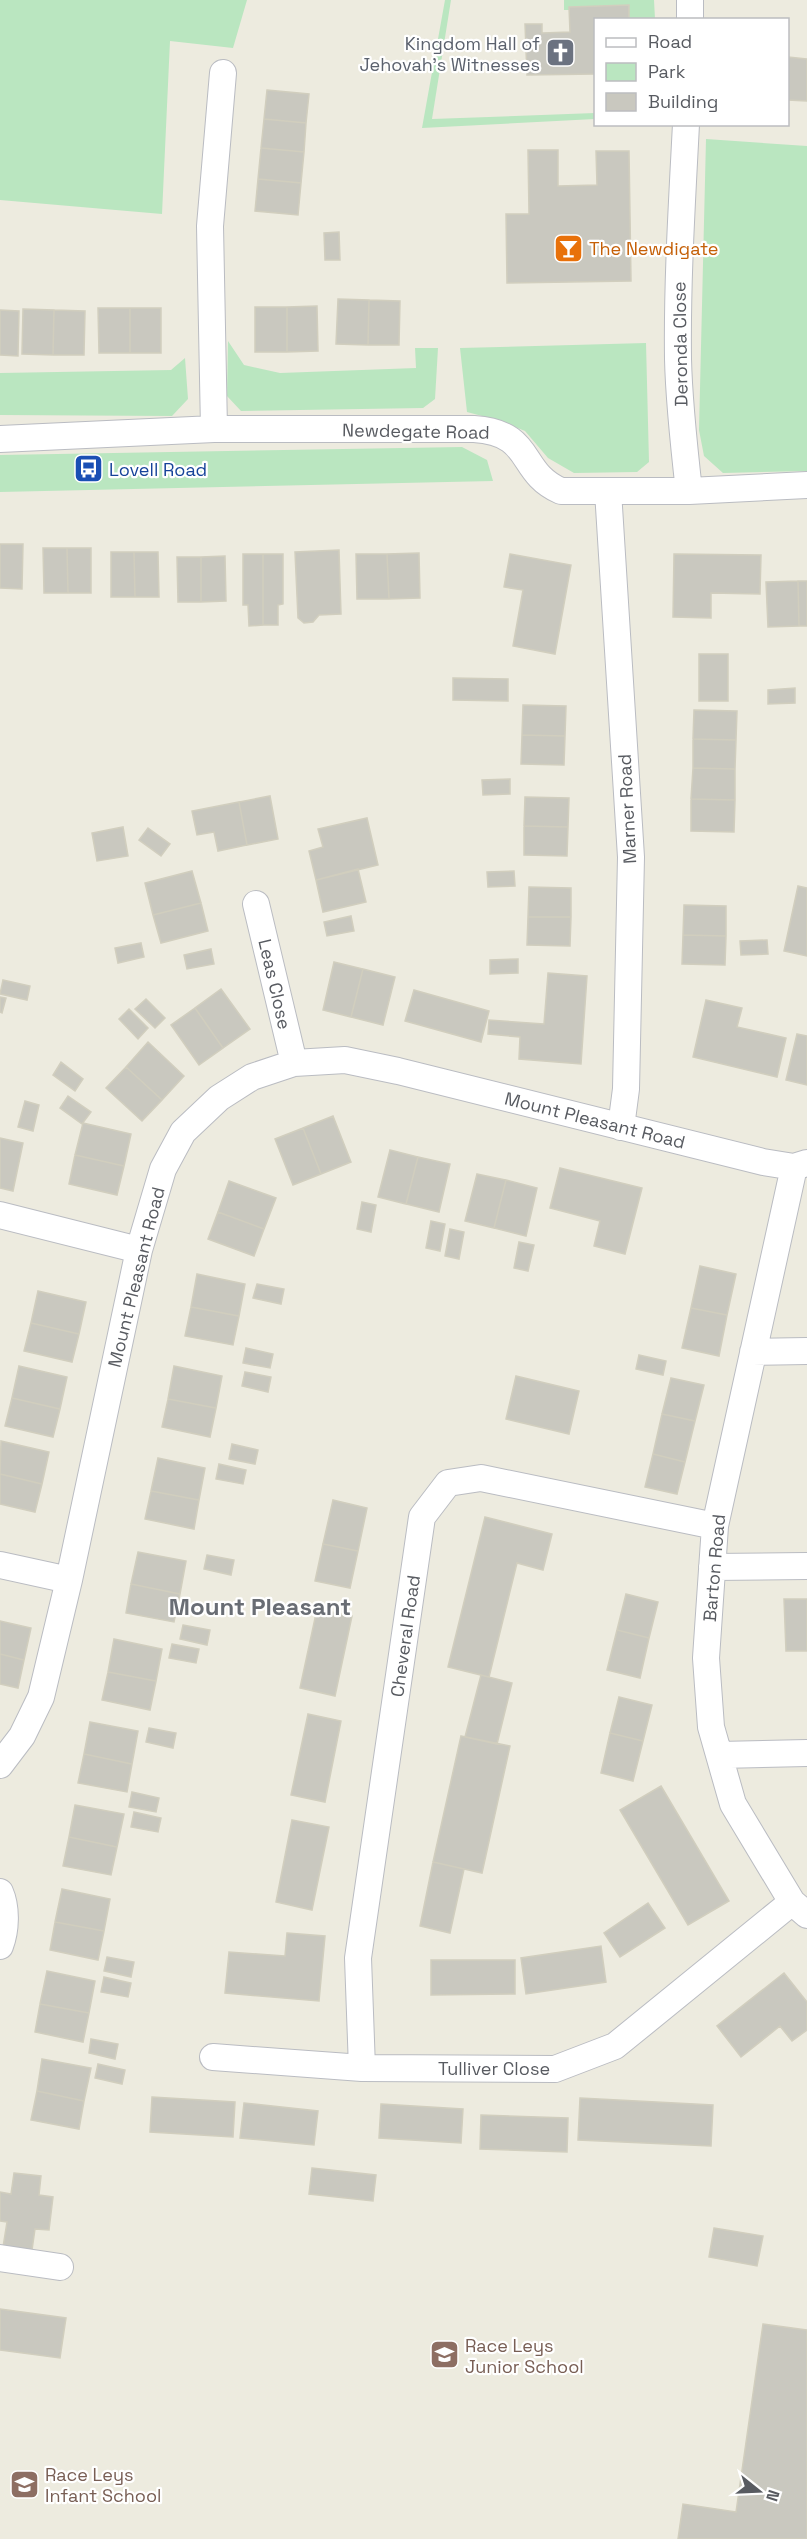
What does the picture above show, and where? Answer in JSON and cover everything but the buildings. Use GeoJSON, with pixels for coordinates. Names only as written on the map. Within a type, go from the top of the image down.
{"type":"FeatureCollection","features":[{"type":"Feature","properties":{"kind":"street"},"geometry":{"type":"LineString","coordinates":[[690,0],[690,18]]}},
{"type":"Feature","properties":{"kind":"street"},"geometry":{"type":"LineString","coordinates":[[214,429],[210,226],[223,74]]}},
{"type":"Feature","properties":{"kind":"street","name":"Deronda Close"},"geometry":{"type":"LineString","coordinates":[[686,126],[678,298],[678,349],[681,422],[689,491]]}},
{"type":"Feature","properties":{"kind":"street","name":"Newdegate Road"},"geometry":{"type":"LineString","coordinates":[[0,439],[214,429],[485,429],[507,435],[515,442],[536,472],[552,488],[570,493],[689,491],[807,485]]}},
{"type":"Feature","properties":{"kind":"street","name":"Marner Road"},"geometry":{"type":"LineString","coordinates":[[608,491],[631,857],[626,1089],[621,1127]]}},
{"type":"Feature","properties":{"kind":"street","name":"Leas Close"},"geometry":{"type":"LineString","coordinates":[[256,904],[294,1063]]}},
{"type":"Feature","properties":{"kind":"street","name":"Mount Pleasant Road"},"geometry":{"type":"LineString","coordinates":[[0,1765],[22,1737],[41,1697],[69,1580],[139,1250],[163,1169],[183,1132],[219,1098],[252,1077],[294,1063],[345,1060],[398,1071],[763,1162],[800,1165]]}},
{"type":"Feature","properties":{"kind":"street","name":"Barton Road"},"geometry":{"type":"LineString","coordinates":[[799,1908],[733,1804],[711,1727],[706,1658],[715,1526],[753,1352],[800,1165]]}},
{"type":"Feature","properties":{"kind":"street"},"geometry":{"type":"LineString","coordinates":[[0,1215],[139,1250]]}},
{"type":"Feature","properties":{"kind":"street"},"geometry":{"type":"LineString","coordinates":[[753,1352],[807,1351]]}},
{"type":"Feature","properties":{"kind":"street","name":"Cheveral Road"},"geometry":{"type":"LineString","coordinates":[[362,2068],[358,1958],[422,1517],[448,1483],[481,1478],[715,1526]]}},
{"type":"Feature","properties":{"kind":"street"},"geometry":{"type":"LineString","coordinates":[[0,1565],[69,1580]]}},
{"type":"Feature","properties":{"kind":"street"},"geometry":{"type":"LineString","coordinates":[[712,1567],[807,1566]]}},
{"type":"Feature","properties":{"kind":"street"},"geometry":{"type":"LineString","coordinates":[[719,1755],[807,1753]]}},
{"type":"Feature","properties":{"kind":"street"},"geometry":{"type":"LineString","coordinates":[[0,1892],[4,1903],[3,1937],[0,1946]]}},
{"type":"Feature","properties":{"kind":"street","name":"Tulliver Close"},"geometry":{"type":"LineString","coordinates":[[213,2057],[362,2068],[555,2069],[615,2046],[799,1908]]}},
{"type":"Feature","properties":{"kind":"street"},"geometry":{"type":"LineString","coordinates":[[0,2258],[60,2267]]}},
{"type":"Feature","properties":{"kind":"green space"},"geometry":{"type":"Polygon","coordinates":[[[0,0],[247,0],[233,48],[170,41],[162,214],[0,200],[0,0]]]}},
{"type":"Feature","properties":{"kind":"green space"},"geometry":{"type":"Polygon","coordinates":[[[445,0],[451,0],[432,119],[594,113],[594,119],[422,128],[445,0]]]}},
{"type":"Feature","properties":{"kind":"green space"},"geometry":{"type":"Polygon","coordinates":[[[564,0],[654,0],[655,18],[629,18],[628,5],[569,7],[569,10],[564,10],[564,0]]]}},
{"type":"Feature","properties":{"kind":"green space"},"geometry":{"type":"Polygon","coordinates":[[[706,139],[807,146],[807,471],[723,473],[704,456],[699,430],[706,139]]]}},
{"type":"Feature","properties":{"kind":"green space"},"geometry":{"type":"Polygon","coordinates":[[[228,341],[244,365],[280,373],[416,368],[415,348],[438,348],[435,399],[423,408],[241,411],[227,396],[228,341]]]}},
{"type":"Feature","properties":{"kind":"green space"},"geometry":{"type":"Polygon","coordinates":[[[646,343],[649,462],[637,472],[574,473],[548,458],[525,431],[501,421],[467,412],[460,348],[646,343]]]}},
{"type":"Feature","properties":{"kind":"green space"},"geometry":{"type":"Polygon","coordinates":[[[185,358],[188,399],[172,416],[0,415],[0,373],[171,370],[185,358]]]}},
{"type":"Feature","properties":{"kind":"green space"},"geometry":{"type":"Polygon","coordinates":[[[462,447],[487,460],[493,481],[0,492],[0,455],[462,447]]]}},
{"type":"Feature","properties":{"kind":"place","name":"Kingdom Hall of Jehovah's Witnesses"},"geometry":{"type":"Point","coordinates":[561,53]}},
{"type":"Feature","properties":{"kind":"place","name":"The Newdigate"},"geometry":{"type":"Point","coordinates":[568,248]}},
{"type":"Feature","properties":{"kind":"place","name":"Lovell Road"},"geometry":{"type":"Point","coordinates":[88,469]}},
{"type":"Feature","properties":{"kind":"place","name":"Race Leys Junior School"},"geometry":{"type":"Point","coordinates":[444,2355]}},
{"type":"Feature","properties":{"kind":"place","name":"Race Leys Infant School"},"geometry":{"type":"Point","coordinates":[24,2484]}},
{"type":"Feature","properties":{"kind":"district","name":"Mount Pleasant"},"geometry":{"type":"Point","coordinates":[260,1606]}}]}
